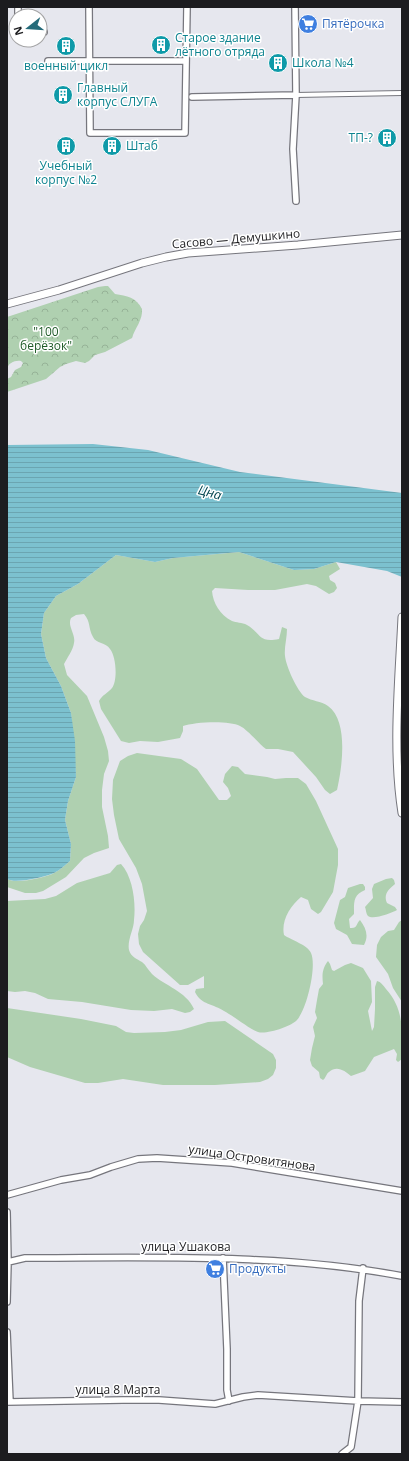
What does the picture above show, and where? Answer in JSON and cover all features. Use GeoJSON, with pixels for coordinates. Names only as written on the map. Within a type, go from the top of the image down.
{"type":"FeatureCollection","features":[{"type":"Feature","properties":{"kind":"street"},"geometry":{"type":"LineString","coordinates":[[89,7],[90,133],[185,133],[187,7]]}},
{"type":"Feature","properties":{"kind":"street"},"geometry":{"type":"LineString","coordinates":[[295,7],[296,95],[293,149],[296,201]]}},
{"type":"Feature","properties":{"kind":"street"},"geometry":{"type":"LineString","coordinates":[[48,61],[186,61]]}},
{"type":"Feature","properties":{"kind":"street"},"geometry":{"type":"LineString","coordinates":[[192,97],[402,93]]}},
{"type":"Feature","properties":{"kind":"street","name":"Сасово — Демушкино"},"geometry":{"type":"LineString","coordinates":[[7,304],[59,290],[142,263],[188,253],[291,246],[402,235]]}},
{"type":"Feature","properties":{"kind":"street"},"geometry":{"type":"LineString","coordinates":[[402,617],[397,748],[402,813]]}},
{"type":"Feature","properties":{"kind":"street","name":"улица Островитянова"},"geometry":{"type":"LineString","coordinates":[[7,1195],[56,1181],[90,1175],[131,1161],[152,1158],[232,1163],[402,1191]]}},
{"type":"Feature","properties":{"kind":"street"},"geometry":{"type":"LineString","coordinates":[[7,1212],[7,1302]]}},
{"type":"Feature","properties":{"kind":"street","name":"улица Ушакова"},"geometry":{"type":"LineString","coordinates":[[8,1262],[25,1258],[223,1258],[363,1268],[402,1276]]}},
{"type":"Feature","properties":{"kind":"street"},"geometry":{"type":"LineString","coordinates":[[223,1258],[227,1349],[227,1390],[229,1401]]}},
{"type":"Feature","properties":{"kind":"street"},"geometry":{"type":"LineString","coordinates":[[342,1454],[351,1447],[358,1402],[359,1301],[363,1268]]}},
{"type":"Feature","properties":{"kind":"street"},"geometry":{"type":"LineString","coordinates":[[7,1332],[9,1402]]}},
{"type":"Feature","properties":{"kind":"street","name":"улица 8 Марта"},"geometry":{"type":"LineString","coordinates":[[9,1402],[159,1400],[215,1404],[258,1395],[358,1402],[402,1402]]}},
{"type":"Feature","properties":{"kind":"green space","name":"\"100 берёзок\""},"geometry":{"type":"Polygon","coordinates":[[[108,286],[115,294],[127,296],[137,302],[142,309],[140,320],[132,338],[105,352],[95,355],[85,363],[76,361],[66,364],[46,379],[7,392],[7,379],[11,377],[15,370],[21,367],[23,363],[21,361],[14,362],[9,365],[7,369],[7,317],[98,287],[108,286]]]}},
{"type":"Feature","properties":{"kind":"green space"},"geometry":{"type":"Polygon","coordinates":[[[239,552],[294,570],[314,569],[336,562],[340,569],[329,576],[330,580],[335,583],[337,588],[334,592],[329,594],[316,586],[307,584],[275,590],[215,588],[212,591],[216,604],[224,615],[232,621],[243,623],[252,628],[264,639],[279,639],[282,627],[287,629],[285,656],[287,666],[295,684],[305,697],[328,706],[335,713],[339,722],[342,758],[337,790],[330,794],[325,790],[316,777],[293,752],[278,749],[266,749],[246,730],[235,724],[220,722],[195,723],[183,726],[183,731],[180,738],[158,742],[140,741],[129,743],[121,741],[101,709],[99,701],[114,684],[116,668],[114,657],[106,645],[94,639],[91,634],[88,620],[84,614],[76,615],[71,618],[70,621],[74,636],[73,646],[64,664],[67,675],[87,696],[104,737],[108,751],[109,761],[104,774],[102,807],[109,848],[84,858],[66,877],[43,891],[36,893],[25,893],[7,887],[7,879],[23,881],[44,877],[56,872],[70,861],[71,844],[65,820],[68,801],[76,777],[71,713],[61,686],[46,658],[41,634],[44,613],[56,596],[78,584],[116,555],[155,562],[173,558],[239,552]]]}},
{"type":"Feature","properties":{"kind":"green space"},"geometry":{"type":"Polygon","coordinates":[[[137,753],[181,759],[197,769],[219,800],[227,800],[231,796],[228,788],[223,782],[225,774],[232,766],[238,767],[245,774],[275,779],[298,778],[306,784],[316,801],[338,849],[338,865],[333,892],[321,912],[318,914],[311,909],[308,900],[301,897],[290,909],[285,919],[283,930],[284,935],[309,950],[313,959],[312,977],[304,1007],[297,1020],[290,1025],[262,1033],[255,1031],[220,1009],[204,1002],[198,996],[195,992],[196,989],[204,988],[204,976],[188,985],[180,985],[143,952],[139,944],[138,934],[147,911],[142,884],[136,868],[119,839],[112,799],[113,780],[120,761],[137,753]]]}},
{"type":"Feature","properties":{"kind":"green space"},"geometry":{"type":"Polygon","coordinates":[[[121,864],[125,869],[131,883],[134,898],[134,923],[129,946],[131,954],[134,958],[143,963],[157,978],[181,993],[194,1009],[185,1013],[172,1009],[154,1011],[131,1010],[82,1002],[48,999],[35,993],[25,991],[7,991],[7,901],[45,899],[56,896],[77,883],[110,873],[117,865],[121,864]]]}},
{"type":"Feature","properties":{"kind":"green space"},"geometry":{"type":"Polygon","coordinates":[[[392,878],[395,884],[387,892],[386,900],[387,903],[395,907],[397,910],[378,917],[368,916],[365,907],[373,898],[372,889],[374,884],[392,878]]]}},
{"type":"Feature","properties":{"kind":"green space"},"geometry":{"type":"Polygon","coordinates":[[[363,884],[365,890],[356,897],[354,902],[354,914],[349,919],[350,928],[356,927],[360,920],[364,926],[367,935],[364,945],[352,944],[347,935],[336,929],[334,923],[340,900],[345,897],[348,888],[363,884]]]}},
{"type":"Feature","properties":{"kind":"green space"},"geometry":{"type":"Polygon","coordinates":[[[402,920],[402,1002],[393,988],[388,974],[376,957],[377,945],[381,937],[388,931],[394,930],[402,920]]]}},
{"type":"Feature","properties":{"kind":"green space"},"geometry":{"type":"Polygon","coordinates":[[[328,961],[332,970],[334,971],[351,963],[363,968],[371,981],[372,1002],[368,1011],[372,1031],[374,1027],[375,987],[377,981],[382,984],[392,997],[397,1005],[402,1031],[402,1059],[398,1062],[396,1060],[397,1054],[394,1049],[374,1057],[365,1071],[351,1076],[344,1071],[335,1069],[328,1073],[323,1080],[320,1078],[319,1072],[312,1066],[310,1060],[315,1036],[313,1027],[317,1018],[315,1012],[319,989],[323,984],[323,972],[328,961]]]}},
{"type":"Feature","properties":{"kind":"green space"},"geometry":{"type":"Polygon","coordinates":[[[7,1008],[81,1019],[116,1026],[126,1032],[134,1033],[181,1030],[208,1022],[225,1021],[273,1054],[276,1060],[276,1068],[273,1075],[260,1082],[215,1085],[163,1085],[123,1079],[98,1083],[85,1083],[30,1067],[7,1057],[7,1008]]]}},
{"type":"Feature","properties":{"kind":"water","name":"Цна"},"geometry":{"type":"Polygon","coordinates":[[[93,444],[148,450],[240,472],[402,493],[402,577],[387,571],[336,562],[314,569],[294,570],[239,552],[173,558],[155,562],[116,555],[78,584],[56,596],[44,613],[41,634],[46,658],[61,686],[71,713],[75,741],[76,777],[68,801],[65,820],[71,844],[70,861],[50,875],[17,881],[11,880],[7,879],[7,445],[93,444]]]}},
{"type":"Feature","properties":{"kind":"place","name":"Пятёрочка"},"geometry":{"type":"Point","coordinates":[308,24]}},
{"type":"Feature","properties":{"kind":"place","name":"Старое здание лётного отряда"},"geometry":{"type":"Point","coordinates":[161,45]}},
{"type":"Feature","properties":{"kind":"place","name":"военный цикл"},"geometry":{"type":"Point","coordinates":[66,46]}},
{"type":"Feature","properties":{"kind":"place","name":"Школа №4"},"geometry":{"type":"Point","coordinates":[278,63]}},
{"type":"Feature","properties":{"kind":"place","name":"Главный корпус СЛУГА"},"geometry":{"type":"Point","coordinates":[63,95]}},
{"type":"Feature","properties":{"kind":"place","name":"ТП-?"},"geometry":{"type":"Point","coordinates":[387,138]}},
{"type":"Feature","properties":{"kind":"place","name":"Учебный корпус №2"},"geometry":{"type":"Point","coordinates":[66,146]}},
{"type":"Feature","properties":{"kind":"place","name":"Штаб"},"geometry":{"type":"Point","coordinates":[112,146]}},
{"type":"Feature","properties":{"kind":"place","name":"Продукты"},"geometry":{"type":"Point","coordinates":[215,1269]}}]}
